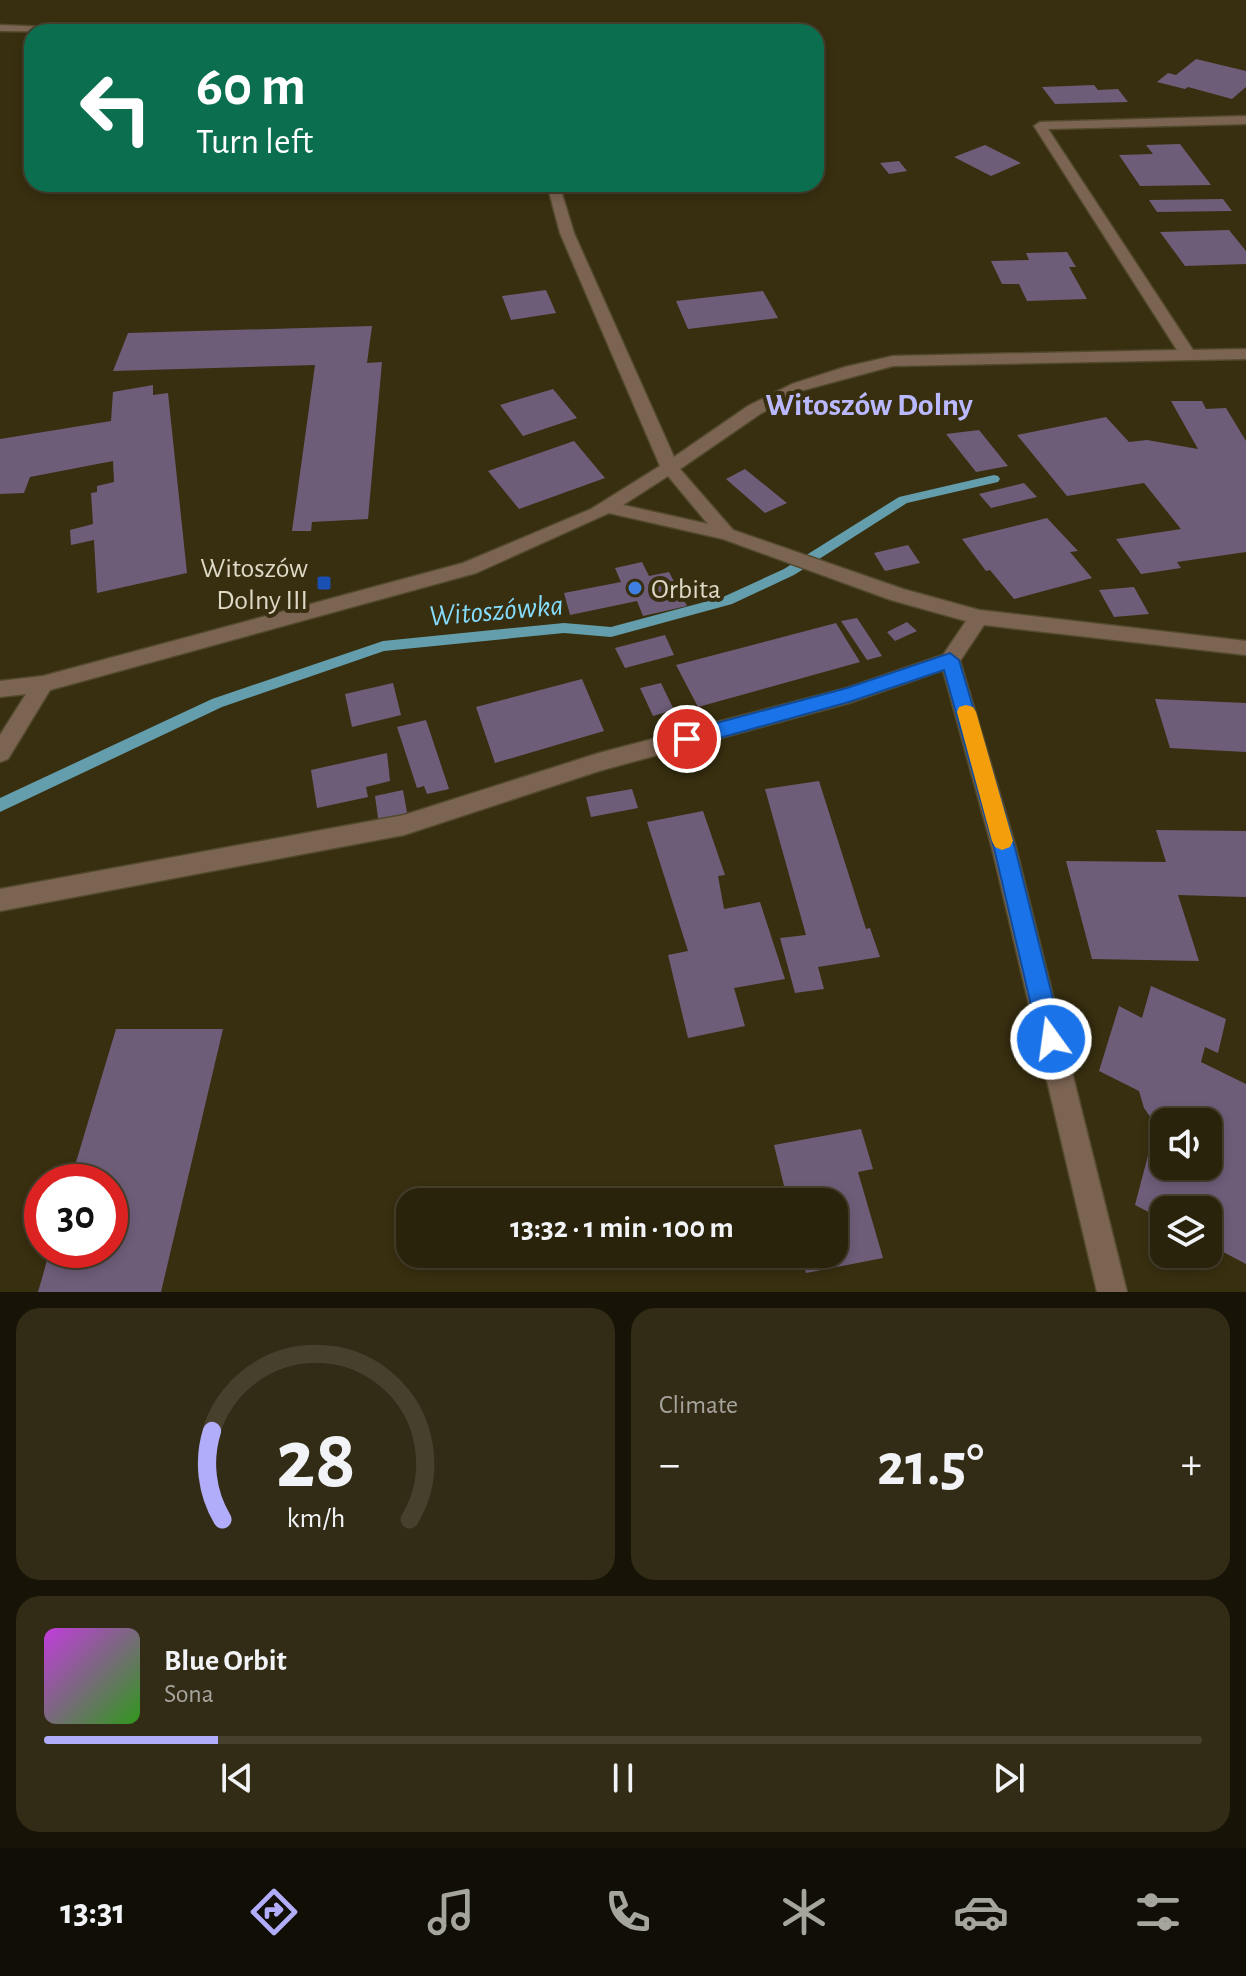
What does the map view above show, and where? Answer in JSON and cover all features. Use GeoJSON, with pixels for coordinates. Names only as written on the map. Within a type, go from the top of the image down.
{"type":"FeatureCollection","features":[{"type":"Feature","properties":{"kind":"street"},"geometry":{"type":"LineString","coordinates":[[0,28],[24,29]]}},
{"type":"Feature","properties":{"kind":"street"},"geometry":{"type":"LineString","coordinates":[[1188,355],[1040,126],[1246,120]]}},
{"type":"Feature","properties":{"kind":"street"},"geometry":{"type":"LineString","coordinates":[[555,192],[567,233],[670,468],[727,534]]}},
{"type":"Feature","properties":{"kind":"street"},"geometry":{"type":"LineString","coordinates":[[0,689],[43,684],[469,568],[607,507],[754,410],[798,387],[851,370],[893,361],[928,359],[1246,354]]}},
{"type":"Feature","properties":{"kind":"street"},"geometry":{"type":"LineString","coordinates":[[607,507],[727,534],[898,595],[979,617],[1246,648]]}},
{"type":"Feature","properties":{"kind":"street"},"geometry":{"type":"LineString","coordinates":[[0,900],[404,825],[599,762],[849,695],[950,660],[979,617]]}},
{"type":"Feature","properties":{"kind":"street"},"geometry":{"type":"LineString","coordinates":[[950,660],[1004,848],[1112,1292]]}},
{"type":"Feature","properties":{"kind":"street"},"geometry":{"type":"LineString","coordinates":[[0,753],[43,684]]}},
{"type":"Feature","properties":{"kind":"building"},"geometry":{"type":"Polygon","coordinates":[[[1196,59],[1246,71],[1246,87],[1232,99],[1157,82],[1168,73],[1176,75],[1196,59]]]}},
{"type":"Feature","properties":{"kind":"building"},"geometry":{"type":"Polygon","coordinates":[[[1094,85],[1098,90],[1118,89],[1128,102],[1055,104],[1042,87],[1094,85]]]}},
{"type":"Feature","properties":{"kind":"building"},"geometry":{"type":"Polygon","coordinates":[[[1180,144],[1211,185],[1140,186],[1119,155],[1153,154],[1146,145],[1180,144]]]}},
{"type":"Feature","properties":{"kind":"building"},"geometry":{"type":"Polygon","coordinates":[[[985,145],[1021,163],[991,176],[954,157],[985,145]]]}},
{"type":"Feature","properties":{"kind":"building"},"geometry":{"type":"Polygon","coordinates":[[[899,161],[907,171],[889,174],[880,163],[899,161]]]}},
{"type":"Feature","properties":{"kind":"building"},"geometry":{"type":"Polygon","coordinates":[[[1223,199],[1232,211],[1157,212],[1149,200],[1223,199]]]}},
{"type":"Feature","properties":{"kind":"building"},"geometry":{"type":"Polygon","coordinates":[[[1229,230],[1246,251],[1246,264],[1185,266],[1160,232],[1229,230]]]}},
{"type":"Feature","properties":{"kind":"building"},"geometry":{"type":"Polygon","coordinates":[[[1067,252],[1076,267],[1069,267],[1087,299],[1027,301],[1019,284],[1002,284],[991,261],[1029,260],[1026,253],[1067,252]]]}},
{"type":"Feature","properties":{"kind":"building"},"geometry":{"type":"Polygon","coordinates":[[[546,290],[556,313],[511,320],[502,296],[546,290]]]}},
{"type":"Feature","properties":{"kind":"building"},"geometry":{"type":"Polygon","coordinates":[[[763,291],[778,318],[688,329],[676,301],[763,291]]]}},
{"type":"Feature","properties":{"kind":"building"},"geometry":{"type":"Polygon","coordinates":[[[372,326],[367,363],[382,362],[368,519],[312,522],[311,531],[292,531],[315,365],[113,371],[128,333],[372,326]]]}},
{"type":"Feature","properties":{"kind":"building"},"geometry":{"type":"Polygon","coordinates":[[[153,385],[153,395],[168,393],[187,573],[97,593],[94,540],[71,545],[70,530],[93,524],[91,493],[97,492],[97,486],[114,482],[113,461],[30,477],[24,493],[0,494],[0,439],[111,421],[113,392],[153,385]]]}},
{"type":"Feature","properties":{"kind":"building"},"geometry":{"type":"Polygon","coordinates":[[[553,389],[577,418],[523,436],[500,405],[553,389]]]}},
{"type":"Feature","properties":{"kind":"building"},"geometry":{"type":"Polygon","coordinates":[[[1171,401],[1202,401],[1206,409],[1226,408],[1246,441],[1246,552],[1177,562],[1181,568],[1141,574],[1116,539],[1181,529],[1144,483],[1067,496],[1017,435],[1106,417],[1129,442],[1147,440],[1198,449],[1171,401]]]}},
{"type":"Feature","properties":{"kind":"building"},"geometry":{"type":"Polygon","coordinates":[[[979,430],[1008,466],[976,472],[946,434],[979,430]]]}},
{"type":"Feature","properties":{"kind":"building"},"geometry":{"type":"Polygon","coordinates":[[[574,441],[605,478],[519,509],[488,471],[574,441]]]}},
{"type":"Feature","properties":{"kind":"building"},"geometry":{"type":"Polygon","coordinates":[[[745,469],[787,503],[765,513],[726,479],[745,469]]]}},
{"type":"Feature","properties":{"kind":"building"},"geometry":{"type":"Polygon","coordinates":[[[1024,483],[1037,497],[991,508],[979,494],[1024,483]]]}},
{"type":"Feature","properties":{"kind":"building"},"geometry":{"type":"Polygon","coordinates":[[[1047,518],[1078,551],[1070,552],[1092,578],[1014,599],[990,570],[986,571],[962,539],[1047,518]]]}},
{"type":"Feature","properties":{"kind":"building"},"geometry":{"type":"Polygon","coordinates":[[[908,545],[920,563],[885,571],[874,553],[908,545]]]}},
{"type":"Feature","properties":{"kind":"building","name":"Orbita"},"geometry":{"type":"Polygon","coordinates":[[[642,562],[649,576],[669,572],[687,606],[643,616],[637,601],[570,615],[564,593],[621,582],[615,568],[642,562]]]}},
{"type":"Feature","properties":{"kind":"building"},"geometry":{"type":"Polygon","coordinates":[[[1134,587],[1149,614],[1114,617],[1099,590],[1134,587]]]}},
{"type":"Feature","properties":{"kind":"building"},"geometry":{"type":"Polygon","coordinates":[[[857,618],[882,656],[867,660],[841,621],[857,618]]]}},
{"type":"Feature","properties":{"kind":"building"},"geometry":{"type":"Polygon","coordinates":[[[907,622],[917,631],[895,641],[887,632],[907,622]]]}},
{"type":"Feature","properties":{"kind":"building"},"geometry":{"type":"Polygon","coordinates":[[[836,623],[860,662],[698,707],[676,665],[836,623]]]}},
{"type":"Feature","properties":{"kind":"building"},"geometry":{"type":"Polygon","coordinates":[[[665,635],[674,655],[625,668],[615,648],[665,635]]]}},
{"type":"Feature","properties":{"kind":"building"},"geometry":{"type":"Polygon","coordinates":[[[582,679],[604,731],[495,763],[476,707],[582,679]]]}},
{"type":"Feature","properties":{"kind":"building"},"geometry":{"type":"Polygon","coordinates":[[[393,683],[401,715],[352,727],[345,694],[393,683]]]}},
{"type":"Feature","properties":{"kind":"building"},"geometry":{"type":"Polygon","coordinates":[[[661,683],[674,710],[653,716],[640,688],[661,683]]]}},
{"type":"Feature","properties":{"kind":"building"},"geometry":{"type":"Polygon","coordinates":[[[1155,699],[1246,703],[1246,752],[1170,748],[1155,699]]]}},
{"type":"Feature","properties":{"kind":"building"},"geometry":{"type":"Polygon","coordinates":[[[426,720],[449,789],[427,794],[424,786],[417,788],[397,727],[426,720]]]}},
{"type":"Feature","properties":{"kind":"building"},"geometry":{"type":"Polygon","coordinates":[[[387,753],[390,781],[366,787],[368,797],[317,808],[311,770],[387,753]]]}},
{"type":"Feature","properties":{"kind":"building"},"geometry":{"type":"Polygon","coordinates":[[[819,781],[866,929],[870,928],[880,957],[818,967],[824,989],[795,993],[780,938],[806,935],[765,789],[819,781]]]}},
{"type":"Feature","properties":{"kind":"building"},"geometry":{"type":"Polygon","coordinates":[[[632,789],[638,808],[591,817],[586,797],[632,789]]]}},
{"type":"Feature","properties":{"kind":"building"},"geometry":{"type":"Polygon","coordinates":[[[403,790],[408,818],[379,825],[375,796],[403,790]]]}},
{"type":"Feature","properties":{"kind":"building"},"geometry":{"type":"Polygon","coordinates":[[[703,811],[725,875],[718,876],[724,909],[760,902],[785,979],[734,988],[745,1026],[688,1038],[668,955],[688,951],[647,822],[703,811]]]}},
{"type":"Feature","properties":{"kind":"building"},"geometry":{"type":"Polygon","coordinates":[[[1156,830],[1246,831],[1246,897],[1178,895],[1199,961],[1092,959],[1066,861],[1166,862],[1156,830]]]}},
{"type":"Feature","properties":{"kind":"building"},"geometry":{"type":"Polygon","coordinates":[[[1151,986],[1226,1019],[1218,1053],[1205,1047],[1201,1062],[1246,1084],[1246,1264],[1222,1251],[1222,1196],[1150,1196],[1150,1213],[1135,1205],[1150,1148],[1150,1180],[1222,1180],[1222,1108],[1150,1108],[1150,1116],[1139,1091],[1099,1071],[1119,1006],[1142,1018],[1151,986]]]}},
{"type":"Feature","properties":{"kind":"building"},"geometry":{"type":"Polygon","coordinates":[[[116,1029],[223,1029],[161,1292],[38,1292],[45,1268],[128,1268],[128,1164],[75,1164],[116,1029]]]}},
{"type":"Feature","properties":{"kind":"building"},"geometry":{"type":"Polygon","coordinates":[[[861,1129],[873,1169],[858,1172],[883,1258],[848,1265],[848,1188],[785,1188],[774,1145],[861,1129]]]}},
{"type":"Feature","properties":{"kind":"building"},"geometry":{"type":"Polygon","coordinates":[[[805,1268],[832,1268],[806,1273],[805,1268]]]}},
{"type":"Feature","properties":{"kind":"waterway","name":"Witoszówka"},"geometry":{"type":"LineString","coordinates":[[0,805],[217,703],[383,646],[564,628],[611,632],[727,601],[789,572],[903,500],[994,479]]}},
{"type":"Feature","properties":{"kind":"slow traffic"},"geometry":{"type":"LineString","coordinates":[[966,712],[1002,841]]}},
{"type":"Feature","properties":{"kind":"place","name":"Witoszów Dolny III"},"geometry":{"type":"Point","coordinates":[324,583]}},
{"type":"Feature","properties":{"kind":"place","name":"Orbita"},"geometry":{"type":"Point","coordinates":[635,588]}},
{"type":"Feature","properties":{"kind":"district","name":"Witoszów Dolny"},"geometry":{"type":"Point","coordinates":[869,404]}},
{"type":"Feature","properties":{"kind":"route"},"geometry":{"type":"LineString","coordinates":[[687,739],[849,695],[950,660],[1004,848],[1051,1039]]}}]}
